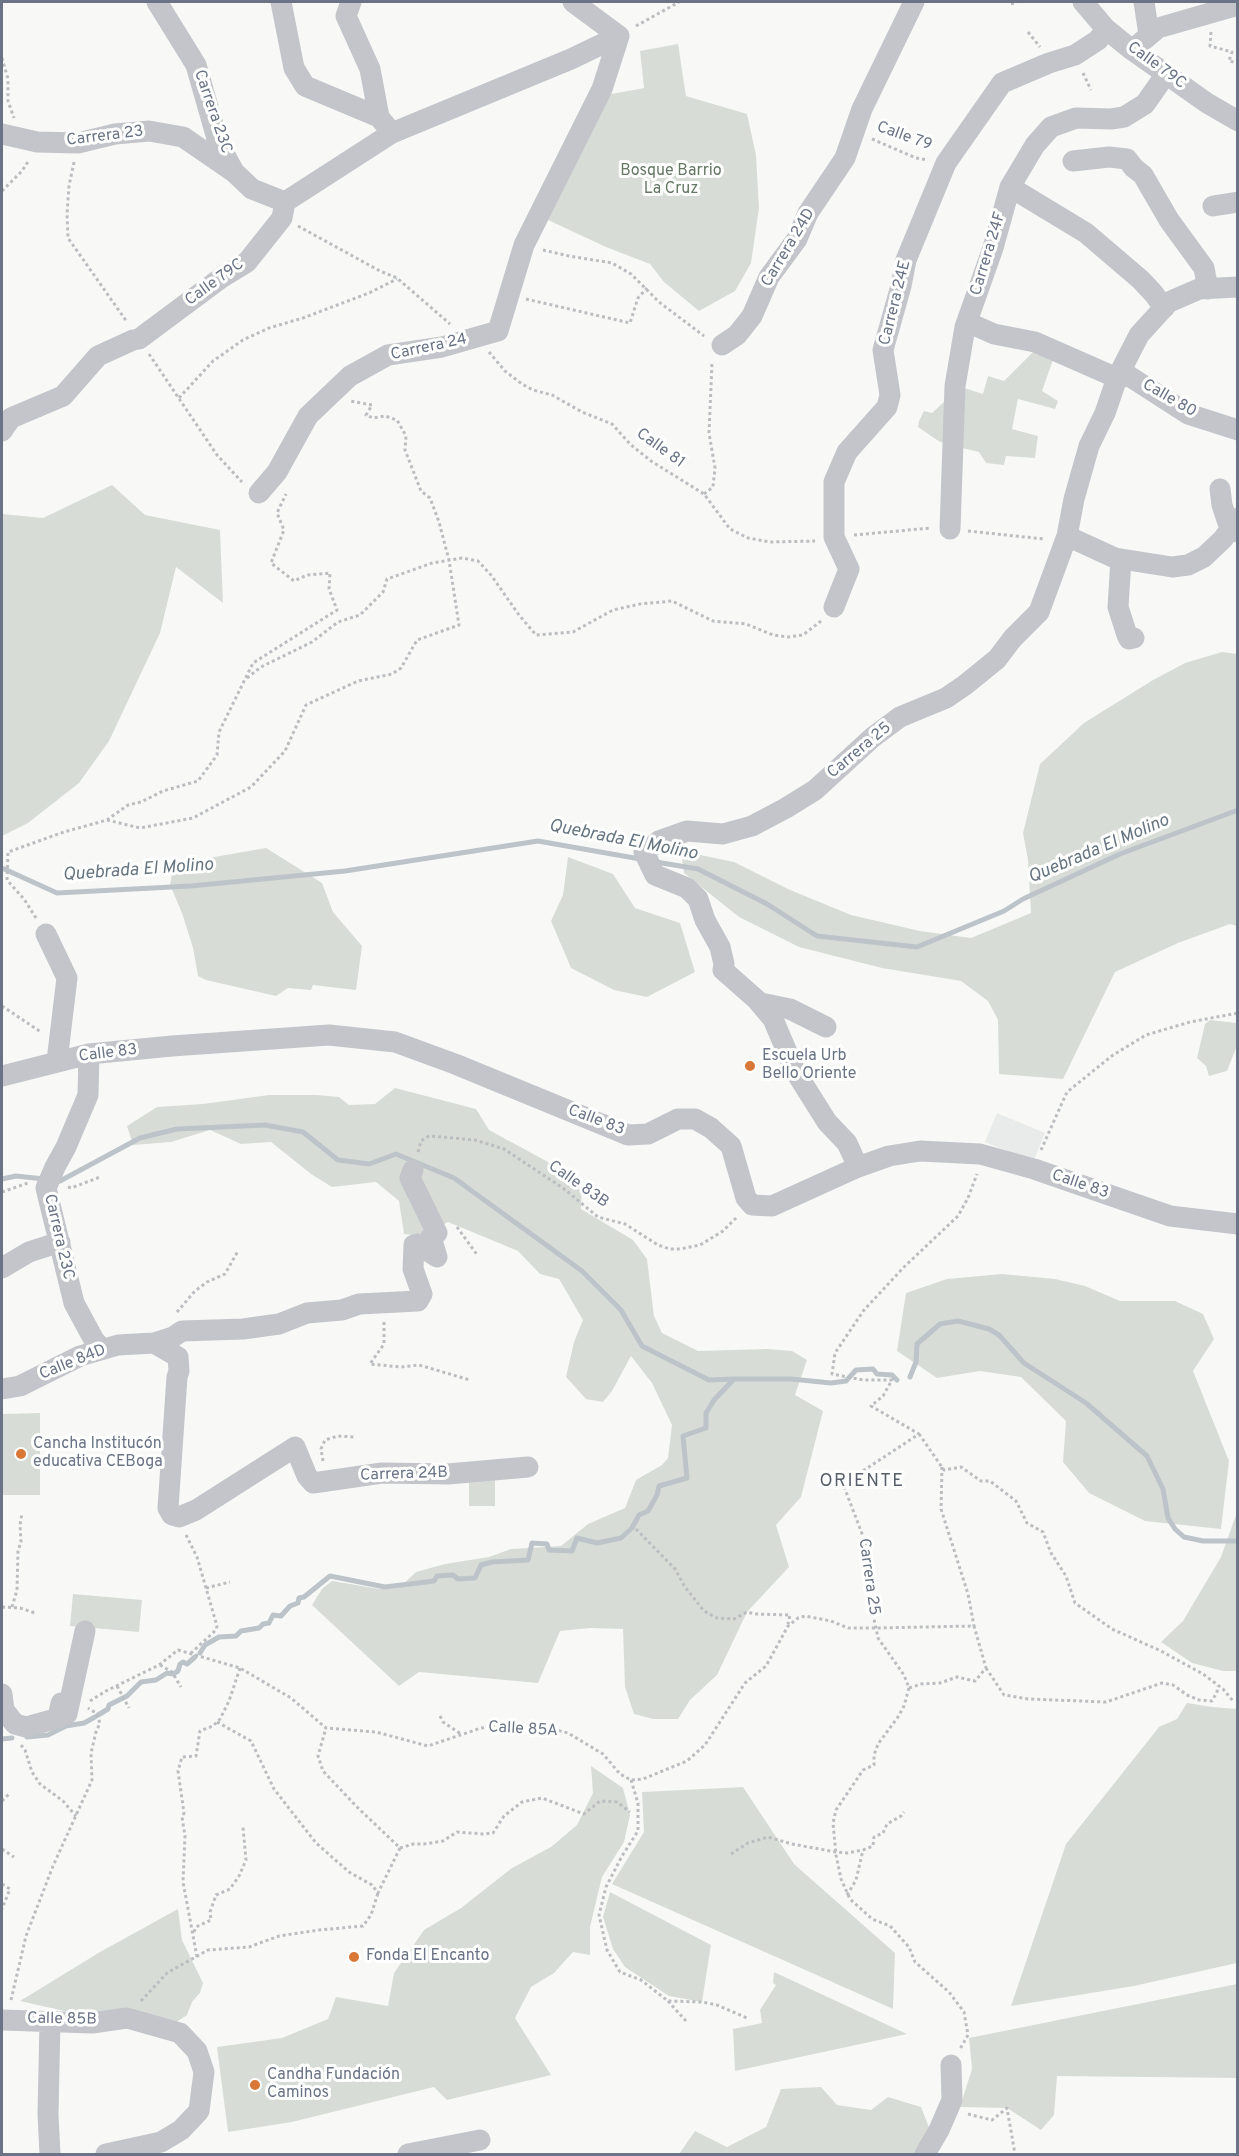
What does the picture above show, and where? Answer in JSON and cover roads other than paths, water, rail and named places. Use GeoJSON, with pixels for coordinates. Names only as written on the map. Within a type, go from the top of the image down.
{"type":"FeatureCollection","features":[{"type":"Feature","properties":{"kind":"street","name":"Carrera 23C"},"geometry":{"type":"LineString","coordinates":[[157,2],[196,65],[218,142],[234,172],[252,189],[284,210]]}},
{"type":"Feature","properties":{"kind":"street"},"geometry":{"type":"LineString","coordinates":[[281,2],[294,68],[305,86],[385,125]]}},
{"type":"Feature","properties":{"kind":"street"},"geometry":{"type":"LineString","coordinates":[[351,2],[346,16],[370,69],[385,125]]}},
{"type":"Feature","properties":{"kind":"street"},"geometry":{"type":"LineString","coordinates":[[573,2],[619,36]]}},
{"type":"Feature","properties":{"kind":"street","name":"Carrera 24D"},"geometry":{"type":"LineString","coordinates":[[722,345],[737,335],[752,316],[769,277],[797,239],[808,213],[844,158],[862,109],[914,2]]}},
{"type":"Feature","properties":{"kind":"street","name":"Calle 79C"},"geometry":{"type":"LineString","coordinates":[[1083,2],[1107,29],[1132,50],[1207,103],[1238,121]]}},
{"type":"Feature","properties":{"kind":"street"},"geometry":{"type":"LineString","coordinates":[[1144,2],[1149,35]]}},
{"type":"Feature","properties":{"kind":"street"},"geometry":{"type":"LineString","coordinates":[[1132,50],[1158,28],[1238,5]]}},
{"type":"Feature","properties":{"kind":"street","name":"Carrera 24E"},"geometry":{"type":"LineString","coordinates":[[834,607],[849,569],[834,537],[834,482],[847,452],[888,407],[890,395],[883,350],[906,260],[946,163],[1002,83],[1049,63],[1075,55],[1098,40],[1107,29]]}},
{"type":"Feature","properties":{"kind":"street","name":"Calle 79C"},"geometry":{"type":"LineString","coordinates":[[2,431],[11,418],[63,396],[98,356],[139,339],[221,278],[247,262],[284,210],[385,125],[571,59],[619,36]]}},
{"type":"Feature","properties":{"kind":"street","name":"Carrera 24"},"geometry":{"type":"LineString","coordinates":[[259,493],[277,472],[308,416],[350,376],[388,355],[442,347],[498,331],[524,245],[602,89],[619,36]]}},
{"type":"Feature","properties":{"kind":"street","name":"Carrera 24F"},"geometry":{"type":"LineString","coordinates":[[950,529],[955,386],[967,322],[993,248],[1010,187],[1035,145],[1051,127],[1076,118],[1124,117],[1145,104],[1166,74]]}},
{"type":"Feature","properties":{"kind":"street","name":"Carrera 23"},"geometry":{"type":"LineString","coordinates":[[8,128],[37,142],[78,143],[115,134],[149,131],[183,137],[234,172]]}},
{"type":"Feature","properties":{"kind":"street"},"geometry":{"type":"LineString","coordinates":[[1073,161],[1109,157],[1127,159],[1143,175],[1165,213],[1204,267],[1208,289]]}},
{"type":"Feature","properties":{"kind":"street"},"geometry":{"type":"LineString","coordinates":[[1010,187],[1086,233],[1141,280],[1164,308]]}},
{"type":"Feature","properties":{"kind":"street"},"geometry":{"type":"LineString","coordinates":[[1213,206],[1238,202]]}},
{"type":"Feature","properties":{"kind":"street","name":"Carrera 25"},"geometry":{"type":"LineString","coordinates":[[858,1167],[847,1143],[827,1122],[795,1071],[773,1019],[723,970],[720,947],[705,920],[698,899],[687,888],[655,875],[644,852],[659,841],[687,831],[723,834],[752,826],[815,790],[873,737],[900,717],[946,698],[965,686],[997,659],[1013,638],[1040,612],[1067,537],[1074,499],[1089,446],[1105,413],[1117,378],[1139,335],[1169,302],[1199,289],[1238,287]]}},
{"type":"Feature","properties":{"kind":"street","name":"Calle 80"},"geometry":{"type":"LineString","coordinates":[[967,322],[994,334],[1035,342],[1117,378],[1129,376],[1188,414],[1238,430]]}},
{"type":"Feature","properties":{"kind":"street"},"geometry":{"type":"LineString","coordinates":[[1067,537],[1121,559],[1172,567],[1188,565],[1204,556],[1235,526],[1222,505],[1220,489]]}},
{"type":"Feature","properties":{"kind":"street"},"geometry":{"type":"LineString","coordinates":[[1121,559],[1118,607],[1129,639],[1134,638]]}},
{"type":"Feature","properties":{"kind":"street"},"geometry":{"type":"LineString","coordinates":[[46,934],[67,978],[58,1054]]}},
{"type":"Feature","properties":{"kind":"street"},"geometry":{"type":"LineString","coordinates":[[760,1004],[790,1009],[826,1027]]}},
{"type":"Feature","properties":{"kind":"street","name":"Calle 83"},"geometry":{"type":"LineString","coordinates":[[2,1076],[58,1054],[89,1054],[329,1035],[395,1042],[628,1135],[648,1134],[678,1119],[695,1119],[711,1128],[731,1146],[746,1198],[752,1204],[772,1206],[858,1167],[889,1156],[920,1151],[980,1154],[1034,1169],[1170,1216],[1238,1224]]}},
{"type":"Feature","properties":{"kind":"street","name":"Carrera 23C"},"geometry":{"type":"LineString","coordinates":[[89,1054],[88,1095],[50,1178],[60,1242],[74,1303],[100,1356]]}},
{"type":"Feature","properties":{"kind":"street"},"geometry":{"type":"LineString","coordinates":[[154,1343],[187,1331],[243,1329],[279,1324],[307,1313],[342,1310],[359,1304],[418,1301],[422,1294],[413,1269],[414,1245],[417,1244],[437,1257],[432,1237],[437,1233],[411,1178],[413,1170]]}},
{"type":"Feature","properties":{"kind":"street"},"geometry":{"type":"LineString","coordinates":[[2,1268],[29,1252],[60,1242]]}},
{"type":"Feature","properties":{"kind":"street","name":"Calle 84D"},"geometry":{"type":"LineString","coordinates":[[2,1389],[20,1386],[80,1356],[100,1356],[118,1345],[154,1343]]}},
{"type":"Feature","properties":{"kind":"street","name":"Carrera 24B"},"geometry":{"type":"LineString","coordinates":[[154,1343],[178,1356],[179,1371],[168,1508],[172,1515],[179,1517],[196,1510],[295,1447],[307,1476],[313,1483],[382,1473],[448,1474],[528,1467]]}},
{"type":"Feature","properties":{"kind":"street"},"geometry":{"type":"LineString","coordinates":[[2,1400],[12,1398],[100,1356]]}},
{"type":"Feature","properties":{"kind":"street"},"geometry":{"type":"LineString","coordinates":[[2,1709],[6,1722],[12,1730],[43,1728],[70,1709],[85,1631]]}},
{"type":"Feature","properties":{"kind":"street"},"geometry":{"type":"LineString","coordinates":[[2,1694],[4,1710],[15,1725],[26,1727],[58,1718],[61,1702],[70,1709]]}},
{"type":"Feature","properties":{"kind":"street","name":"Calle 85B"},"geometry":{"type":"LineString","coordinates":[[5,2019],[92,2022],[127,2018],[180,2033],[197,2051],[204,2072],[199,2111],[181,2130],[161,2142],[106,2154]]}},
{"type":"Feature","properties":{"kind":"street"},"geometry":{"type":"LineString","coordinates":[[50,2020],[48,2104],[50,2154]]}},
{"type":"Feature","properties":{"kind":"street"},"geometry":{"type":"LineString","coordinates":[[925,2154],[952,2100],[951,2065]]}},
{"type":"Feature","properties":{"kind":"street"},"geometry":{"type":"LineString","coordinates":[[408,2154],[480,2140]]}},
{"type":"Feature","properties":{"kind":"waterway","name":"Quebrada El Molino"},"geometry":{"type":"LineString","coordinates":[[656,862],[698,869],[767,904],[817,936],[917,947],[1004,911],[1023,899],[1120,854],[1238,810]]}},
{"type":"Feature","properties":{"kind":"waterway","name":"Quebrada El Molino"},"geometry":{"type":"LineString","coordinates":[[2,868],[57,893],[191,886],[345,871],[538,841],[640,859]]}},
{"type":"Feature","properties":{"kind":"waterway"},"geometry":{"type":"LineString","coordinates":[[54,1181],[60,1181],[140,1138],[177,1129],[265,1125],[303,1132],[338,1160],[369,1164],[396,1154],[454,1178],[582,1271],[621,1310],[642,1346],[709,1380],[734,1379]]}},
{"type":"Feature","properties":{"kind":"waterway"},"geometry":{"type":"LineString","coordinates":[[2,1179],[16,1176],[44,1179]]}},
{"type":"Feature","properties":{"kind":"waterway"},"geometry":{"type":"LineString","coordinates":[[910,1377],[916,1362],[917,1344],[940,1324],[958,1321],[989,1329],[999,1335],[1024,1363],[1086,1403],[1147,1456],[1163,1489],[1168,1518],[1184,1537],[1203,1541],[1238,1541]]}},
{"type":"Feature","properties":{"kind":"waterway"},"geometry":{"type":"LineString","coordinates":[[200,1653],[205,1645],[219,1637],[236,1636],[241,1631],[259,1628],[269,1623],[273,1615],[281,1616],[290,1606],[298,1603],[299,1598],[304,1597],[330,1576],[385,1587],[434,1581],[437,1576],[453,1575],[458,1579],[475,1578],[481,1565],[492,1562],[528,1560],[532,1543],[547,1544],[549,1550],[572,1551],[577,1538],[597,1543],[621,1538],[632,1528],[639,1515],[648,1511],[659,1486],[687,1478],[683,1436],[706,1428],[706,1413],[714,1400],[734,1379],[791,1379],[831,1383],[846,1381],[856,1370],[873,1369],[877,1374],[892,1375],[897,1380]]}},
{"type":"Feature","properties":{"kind":"waterway"},"geometry":{"type":"LineString","coordinates":[[98,1715],[108,1709],[109,1705],[127,1696],[141,1682],[156,1680],[167,1673],[173,1674],[178,1671],[180,1664],[183,1662],[187,1664],[195,1657]]}},
{"type":"Feature","properties":{"kind":"waterway"},"geometry":{"type":"LineString","coordinates":[[27,1737],[48,1735],[66,1726],[84,1723],[95,1717]]}},
{"type":"Feature","properties":{"kind":"waterway"},"geometry":{"type":"LineString","coordinates":[[2,1739],[12,1738]]}},
{"type":"Feature","properties":{"kind":"place","name":"Escuela Urb Bello Oriente"},"geometry":{"type":"Point","coordinates":[750,1066]}},
{"type":"Feature","properties":{"kind":"place","name":"Cancha Institucón educativa CEBoga"},"geometry":{"type":"Point","coordinates":[21,1454]}},
{"type":"Feature","properties":{"kind":"place","name":"Fonda El Encanto"},"geometry":{"type":"Point","coordinates":[354,1957]}},
{"type":"Feature","properties":{"kind":"place","name":"Candha Fundación Caminos"},"geometry":{"type":"Point","coordinates":[255,2085]}},
{"type":"Feature","properties":{"kind":"district","name":"ORIENTE"},"geometry":{"type":"Point","coordinates":[862,1482]}},
{"type":"Feature","properties":{"kind":"park label","name":"Bosque Barrio La Cruz"},"geometry":{"type":"Point","coordinates":[671,181]}}]}
